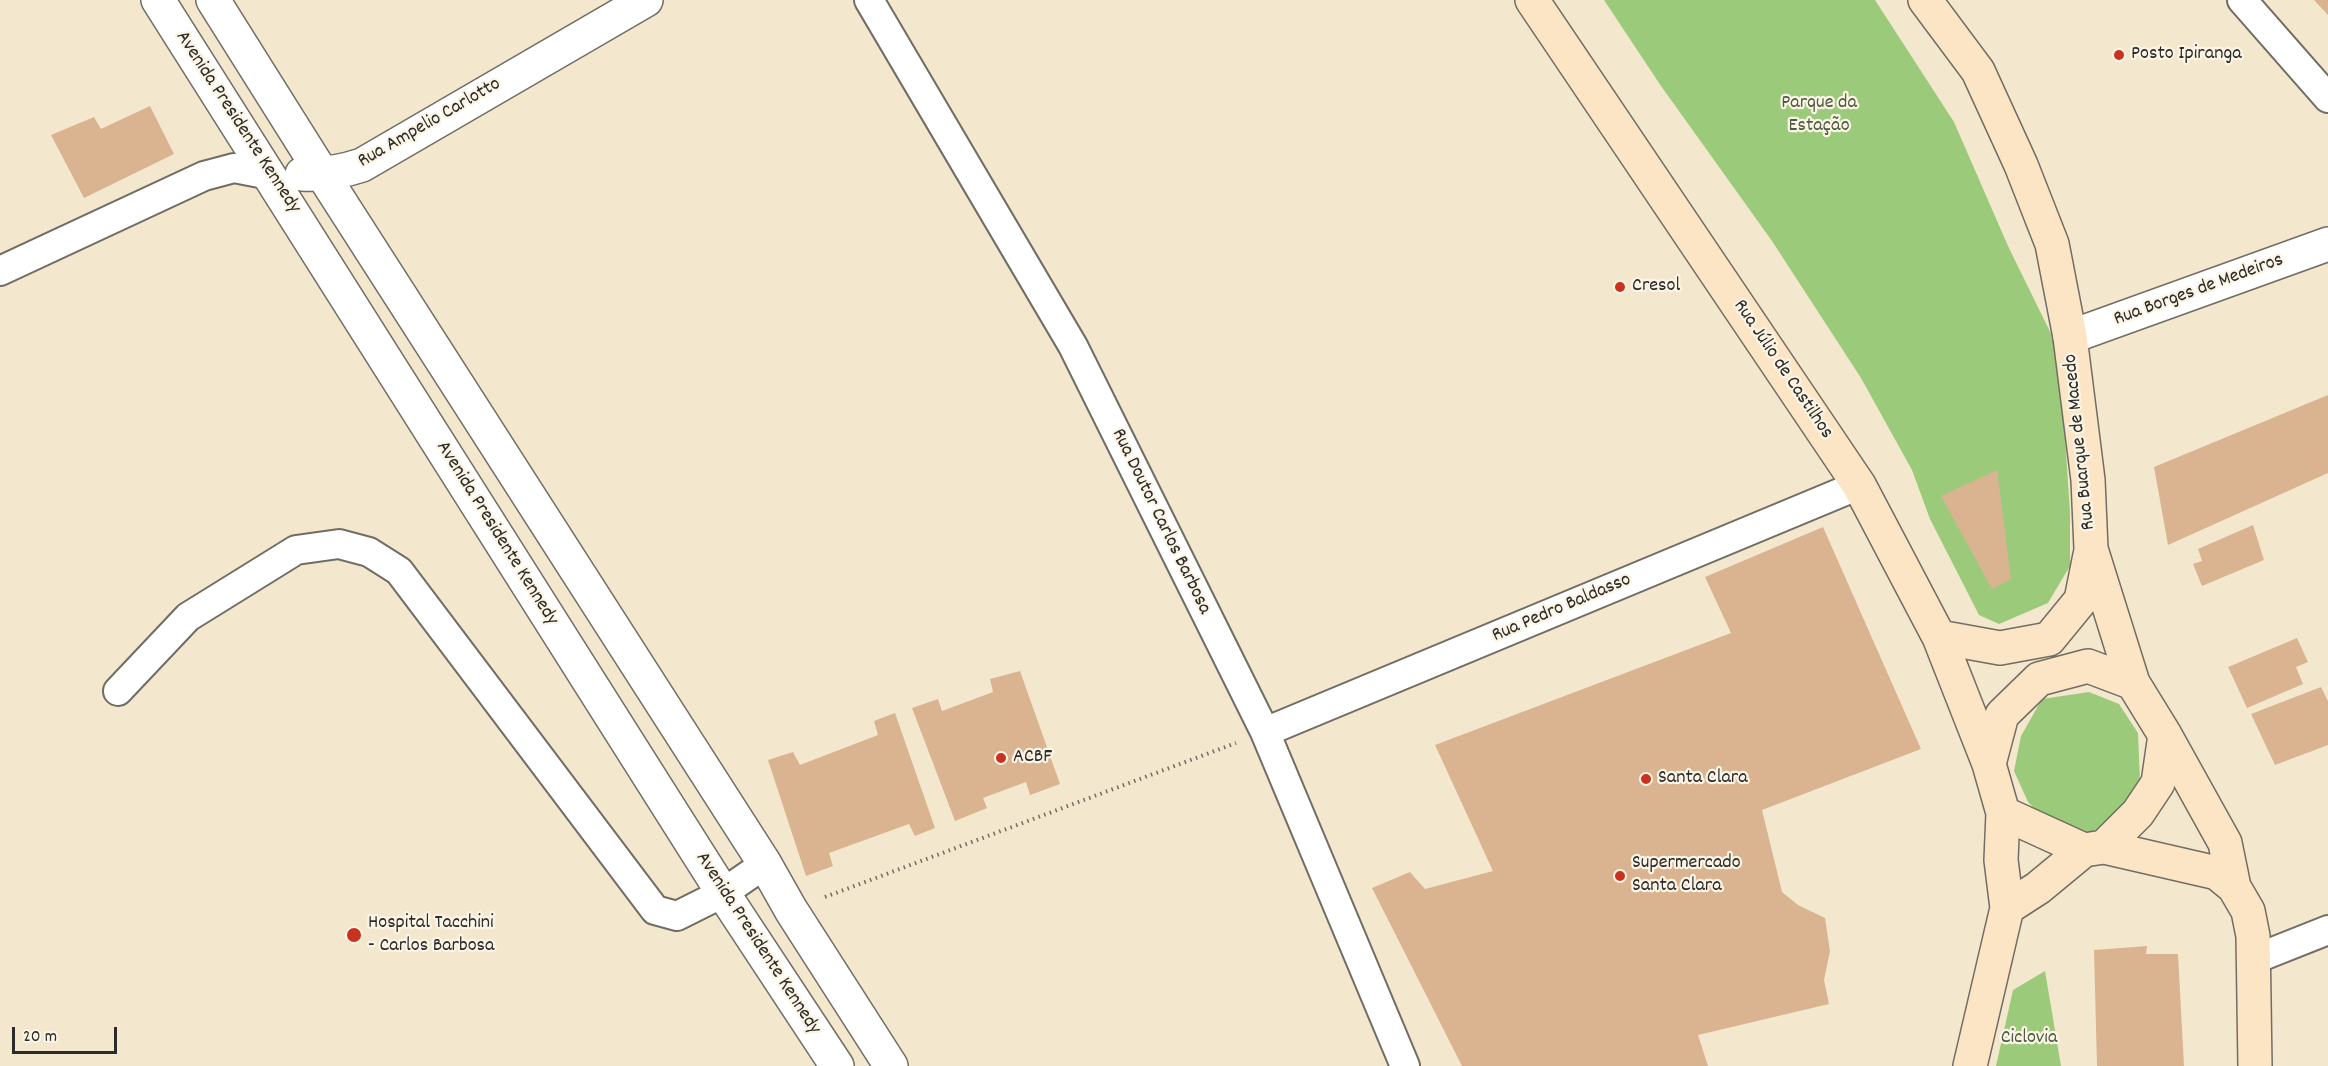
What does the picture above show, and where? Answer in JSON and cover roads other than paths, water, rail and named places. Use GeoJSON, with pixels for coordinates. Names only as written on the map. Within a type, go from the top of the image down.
{"type":"FeatureCollection","features":[{"type":"Feature","properties":{"kind":"main road","name":"Rua Júlio de Castilhos"},"geometry":{"type":"LineString","coordinates":[[1532,0],[1859,485],[1940,637],[1989,764]]}},
{"type":"Feature","properties":{"kind":"main road","name":"Rua Buarque de Macedo"},"geometry":{"type":"LineString","coordinates":[[1925,0],[1978,72],[2020,165],[2052,244],[2070,337],[2088,480],[2091,549],[2133,683],[2165,735],[2225,843],[2234,886],[2248,911],[2254,959],[2255,1066]]}},
{"type":"Feature","properties":{"kind":"main road"},"geometry":{"type":"LineString","coordinates":[[1940,637],[2000,648],[2049,639],[2081,600],[2091,549]]}},
{"type":"Feature","properties":{"kind":"main road"},"geometry":{"type":"LineString","coordinates":[[1970,1066],[2007,908],[2001,860],[2003,813],[1989,764],[2002,715],[2038,679],[2088,666],[2133,683]]}},
{"type":"Feature","properties":{"kind":"main road"},"geometry":{"type":"LineString","coordinates":[[2007,908],[2094,848],[2138,813],[2158,783],[2165,735]]}},
{"type":"Feature","properties":{"kind":"main road"},"geometry":{"type":"LineString","coordinates":[[2003,813],[2094,848],[2217,873],[2234,886]]}},
{"type":"Feature","properties":{"kind":"street","name":"Avenida Presidente Kennedy"},"geometry":{"type":"LineString","coordinates":[[158,0],[723,893],[837,1066]]}},
{"type":"Feature","properties":{"kind":"street"},"geometry":{"type":"LineString","coordinates":[[213,0],[765,864],[791,910],[891,1066]]}},
{"type":"Feature","properties":{"kind":"street","name":"Rua Ampelio Carlotto"},"geometry":{"type":"LineString","coordinates":[[0,271],[204,176],[234,168],[270,175],[323,175],[343,172],[362,165],[646,0]]}},
{"type":"Feature","properties":{"kind":"street","name":"Rua Doutor Carlos Barbosa"},"geometry":{"type":"LineString","coordinates":[[869,0],[1072,346],[1265,732],[1405,1066]]}},
{"type":"Feature","properties":{"kind":"street"},"geometry":{"type":"LineString","coordinates":[[2242,0],[2328,98]]}},
{"type":"Feature","properties":{"kind":"street","name":"Rua Borges de Medeiros"},"geometry":{"type":"LineString","coordinates":[[2070,337],[2328,244]]}},
{"type":"Feature","properties":{"kind":"street","name":"Rua Pedro Baldasso"},"geometry":{"type":"LineString","coordinates":[[1265,732],[1859,485]]}},
{"type":"Feature","properties":{"kind":"street"},"geometry":{"type":"LineString","coordinates":[[118,691],[188,617],[296,550],[339,544],[369,552],[399,571],[655,910],[677,916],[723,893],[765,864]]}},
{"type":"Feature","properties":{"kind":"street"},"geometry":{"type":"LineString","coordinates":[[2254,959],[2328,930]]}},
{"type":"Feature","properties":{"kind":"place","name":"Posto Ipiranga"},"geometry":{"type":"Point","coordinates":[2119,55]}},
{"type":"Feature","properties":{"kind":"place","name":"Cresol"},"geometry":{"type":"Point","coordinates":[1620,287]}},
{"type":"Feature","properties":{"kind":"place","name":"ACBF"},"geometry":{"type":"Point","coordinates":[1001,758]}},
{"type":"Feature","properties":{"kind":"place","name":"Santa Clara"},"geometry":{"type":"Point","coordinates":[1646,779]}},
{"type":"Feature","properties":{"kind":"place","name":"Supermercado Santa Clara"},"geometry":{"type":"Point","coordinates":[1620,876]}},
{"type":"Feature","properties":{"kind":"place","name":"Hospital Tacchini - Carlos Barbosa"},"geometry":{"type":"Point","coordinates":[354,935]}},
{"type":"Feature","properties":{"kind":"park label","name":"Parque da Estação"},"geometry":{"type":"Point","coordinates":[1819,116]}},
{"type":"Feature","properties":{"kind":"park label","name":"Ciclovia"},"geometry":{"type":"Point","coordinates":[2029,1039]}}]}
